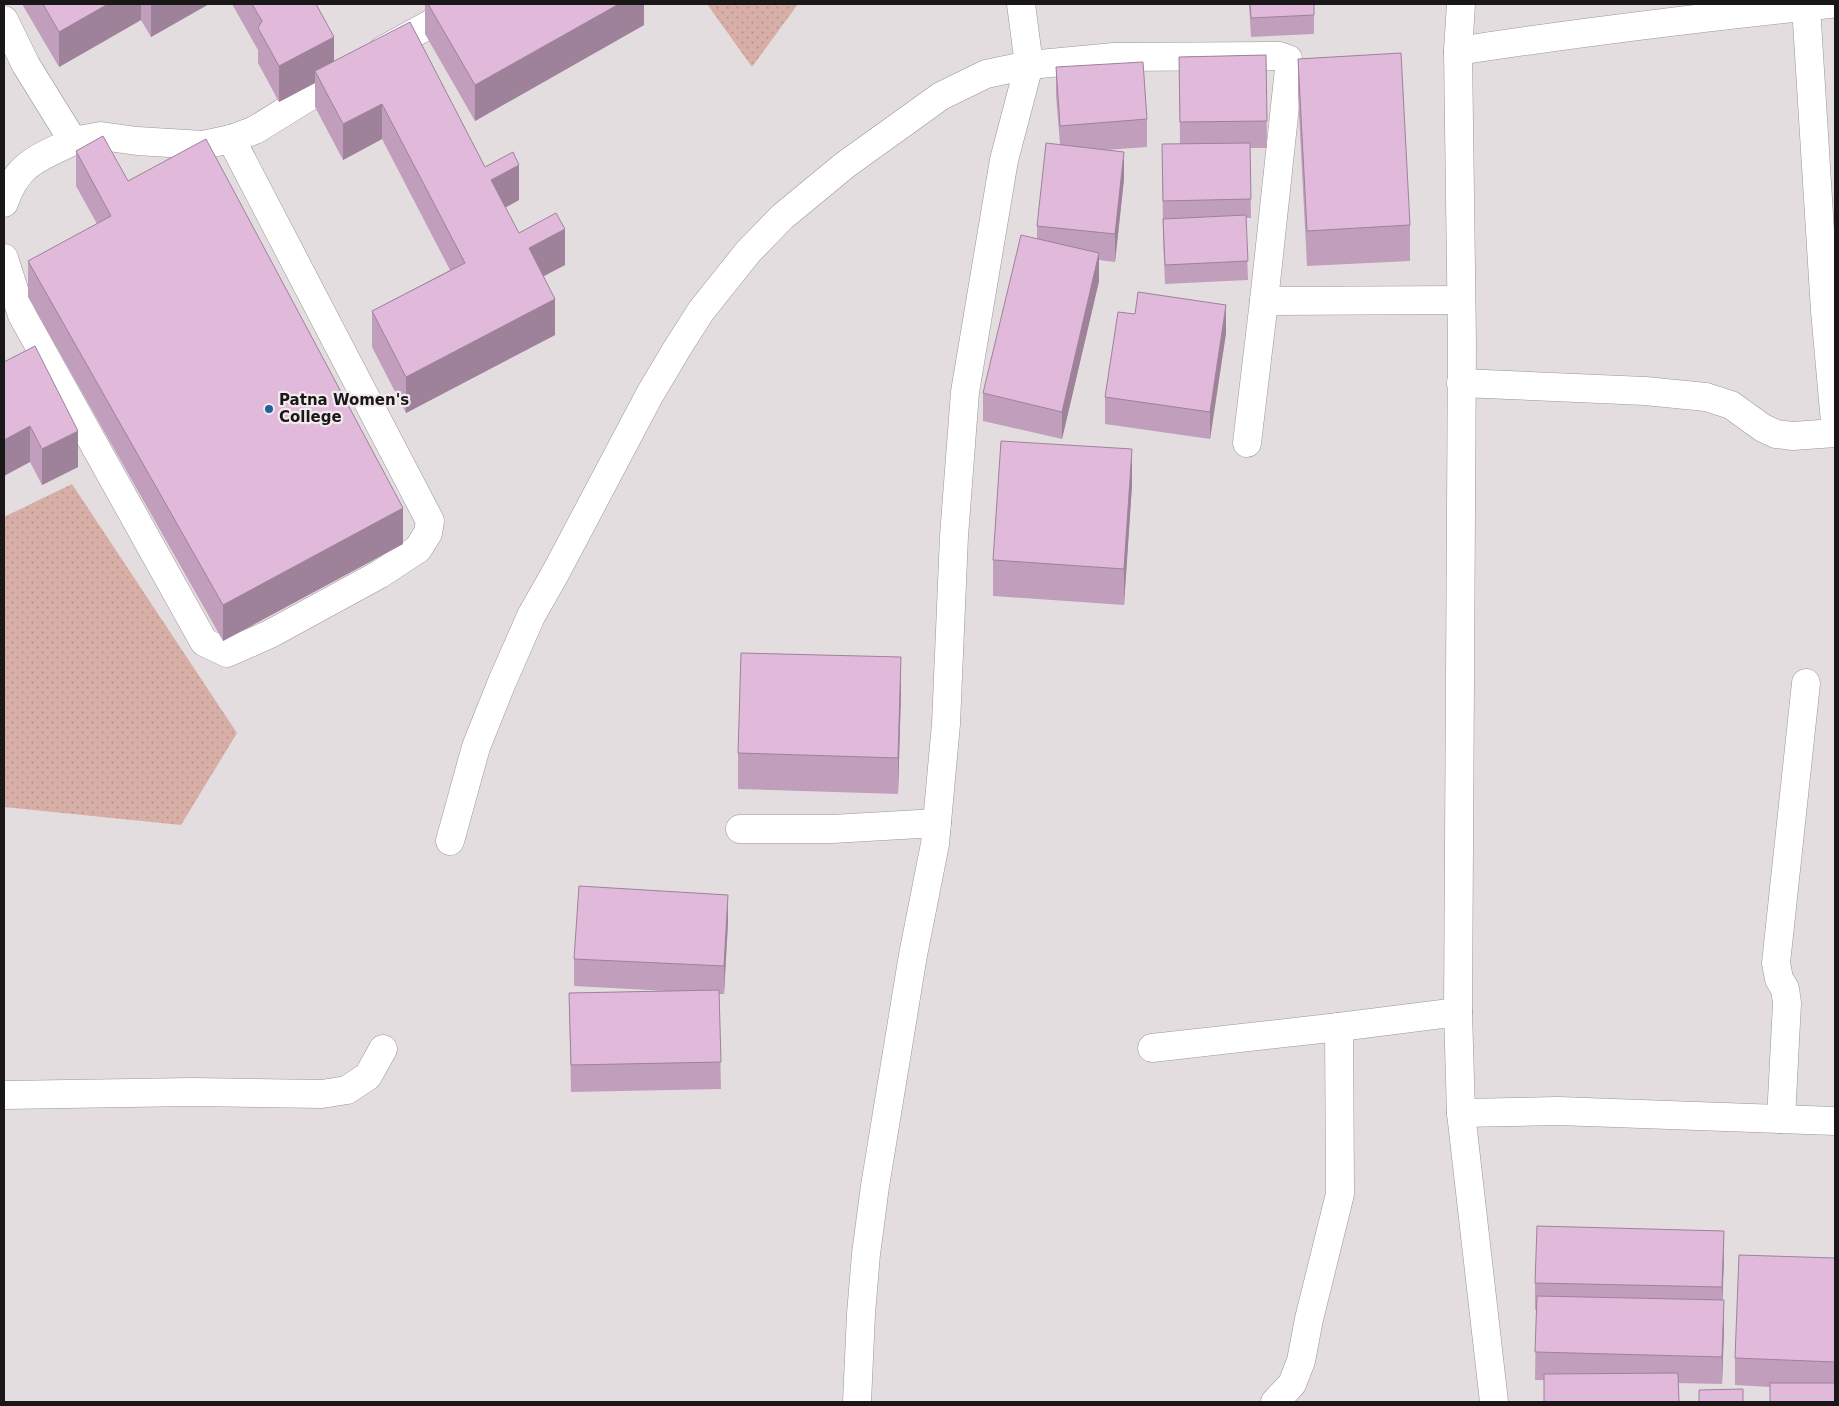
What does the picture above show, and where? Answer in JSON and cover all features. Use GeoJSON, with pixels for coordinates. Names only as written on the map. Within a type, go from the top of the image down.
{"type":"FeatureCollection","features":[{"type":"Feature","properties":{"kind":"street"},"geometry":{"type":"LineString","coordinates":[[4,203],[10,186],[26,164],[73,140],[101,136],[203,146],[231,139],[255,130],[371,58],[467,4]]}},
{"type":"Feature","properties":{"kind":"street"},"geometry":{"type":"LineString","coordinates":[[857,1402],[865,1271],[875,1186],[913,955],[936,844],[946,724],[954,536],[965,392],[1004,160],[1029,65],[1021,4]]}},
{"type":"Feature","properties":{"kind":"street"},"geometry":{"type":"LineString","coordinates":[[1461,4],[1458,51],[1461,300],[1458,1012],[1461,1113],[1494,1402]]}},
{"type":"Feature","properties":{"kind":"street"},"geometry":{"type":"LineString","coordinates":[[1458,51],[1554,36],[1818,5],[1825,311],[1835,422]]}},
{"type":"Feature","properties":{"kind":"street"},"geometry":{"type":"LineString","coordinates":[[4,20],[26,65],[73,140]]}},
{"type":"Feature","properties":{"kind":"street"},"geometry":{"type":"LineString","coordinates":[[450,841],[476,748],[531,616],[650,394],[701,311],[748,252],[782,217],[845,165],[941,96],[986,74],[1029,65],[1114,58],[1279,56],[1288,59],[1289,68],[1247,443]]}},
{"type":"Feature","properties":{"kind":"street"},"geometry":{"type":"LineString","coordinates":[[4,258],[6,270],[22,315],[204,642],[227,653],[270,634],[380,574],[418,549],[428,533],[430,521],[231,139]]}},
{"type":"Feature","properties":{"kind":"street"},"geometry":{"type":"LineString","coordinates":[[1264,301],[1461,300]]}},
{"type":"Feature","properties":{"kind":"street"},"geometry":{"type":"LineString","coordinates":[[1461,383],[1645,391],[1706,397],[1731,405],[1763,428],[1776,434],[1793,436],[1835,433]]}},
{"type":"Feature","properties":{"kind":"street"},"geometry":{"type":"LineString","coordinates":[[1781,1119],[1787,1003],[1785,989],[1778,979],[1776,963],[1806,683]]}},
{"type":"Feature","properties":{"kind":"street"},"geometry":{"type":"LineString","coordinates":[[740,829],[832,829],[937,822]]}},
{"type":"Feature","properties":{"kind":"street"},"geometry":{"type":"LineString","coordinates":[[1152,1048],[1458,1012]]}},
{"type":"Feature","properties":{"kind":"street"},"geometry":{"type":"LineString","coordinates":[[1275,1402],[1292,1384],[1300,1361],[1340,1194],[1339,1027]]}},
{"type":"Feature","properties":{"kind":"street"},"geometry":{"type":"LineString","coordinates":[[4,1095],[193,1092],[322,1094],[347,1090],[368,1076],[383,1049]]}},
{"type":"Feature","properties":{"kind":"street"},"geometry":{"type":"LineString","coordinates":[[1461,1113],[1558,1111],[1835,1121]]}},
{"type":"Feature","properties":{"kind":"shaded area"},"geometry":{"type":"Polygon","coordinates":[[[707,4],[798,4],[752,67],[707,4]]]}},
{"type":"Feature","properties":{"kind":"shaded area"},"geometry":{"type":"Polygon","coordinates":[[[72,484],[237,733],[181,825],[4,807],[4,517],[72,484]]]}},
{"type":"Feature","properties":{"kind":"building"},"geometry":{"type":"Polygon","coordinates":[[[43,4],[108,4],[59,32],[43,4]]]}},
{"type":"Feature","properties":{"kind":"building"},"geometry":{"type":"Polygon","coordinates":[[[252,4],[316,4],[334,37],[279,66],[258,28],[262,21],[252,4]]]}},
{"type":"Feature","properties":{"kind":"building"},"geometry":{"type":"Polygon","coordinates":[[[428,4],[619,4],[475,85],[428,4]]]}},
{"type":"Feature","properties":{"kind":"building"},"geometry":{"type":"Polygon","coordinates":[[[1250,4],[1314,4],[1314,15],[1251,18],[1250,4]]]}},
{"type":"Feature","properties":{"kind":"building"},"geometry":{"type":"Polygon","coordinates":[[[410,22],[485,167],[513,152],[519,165],[491,180],[519,233],[556,213],[565,229],[529,248],[555,299],[406,377],[372,311],[465,263],[382,104],[343,124],[315,71],[410,22]]]}},
{"type":"Feature","properties":{"kind":"building"},"geometry":{"type":"Polygon","coordinates":[[[1401,53],[1410,225],[1307,231],[1298,59],[1401,53]]]}},
{"type":"Feature","properties":{"kind":"building"},"geometry":{"type":"Polygon","coordinates":[[[1266,55],[1267,121],[1180,122],[1179,57],[1266,55]]]}},
{"type":"Feature","properties":{"kind":"building"},"geometry":{"type":"Polygon","coordinates":[[[1143,62],[1147,119],[1060,126],[1056,67],[1143,62]]]}},
{"type":"Feature","properties":{"kind":"building"},"geometry":{"type":"Polygon","coordinates":[[[103,136],[128,181],[206,139],[403,508],[223,605],[28,261],[111,216],[76,151],[103,136]]]}},
{"type":"Feature","properties":{"kind":"building"},"geometry":{"type":"Polygon","coordinates":[[[1046,143],[1124,152],[1115,234],[1037,226],[1046,143]]]}},
{"type":"Feature","properties":{"kind":"building"},"geometry":{"type":"Polygon","coordinates":[[[1250,143],[1251,199],[1163,201],[1162,144],[1250,143]]]}},
{"type":"Feature","properties":{"kind":"building"},"geometry":{"type":"Polygon","coordinates":[[[1246,215],[1248,261],[1165,265],[1163,219],[1246,215]]]}},
{"type":"Feature","properties":{"kind":"building"},"geometry":{"type":"Polygon","coordinates":[[[1021,235],[1099,253],[1062,412],[983,393],[1021,235]]]}},
{"type":"Feature","properties":{"kind":"building"},"geometry":{"type":"Polygon","coordinates":[[[1138,292],[1226,305],[1210,412],[1105,397],[1118,312],[1135,314],[1138,292]]]}},
{"type":"Feature","properties":{"kind":"building"},"geometry":{"type":"Polygon","coordinates":[[[35,346],[78,431],[42,449],[30,426],[4,440],[4,362],[35,346]]]}},
{"type":"Feature","properties":{"kind":"building"},"geometry":{"type":"Polygon","coordinates":[[[1001,441],[1132,449],[1124,569],[993,560],[1001,441]]]}},
{"type":"Feature","properties":{"kind":"building"},"geometry":{"type":"Polygon","coordinates":[[[741,653],[901,657],[898,758],[738,753],[741,653]]]}},
{"type":"Feature","properties":{"kind":"building"},"geometry":{"type":"Polygon","coordinates":[[[579,886],[728,895],[724,966],[574,959],[579,886]]]}},
{"type":"Feature","properties":{"kind":"building"},"geometry":{"type":"Polygon","coordinates":[[[719,990],[721,1062],[571,1065],[569,993],[719,990]]]}},
{"type":"Feature","properties":{"kind":"building"},"geometry":{"type":"Polygon","coordinates":[[[1537,1226],[1724,1231],[1722,1287],[1535,1283],[1537,1226]]]}},
{"type":"Feature","properties":{"kind":"building"},"geometry":{"type":"Polygon","coordinates":[[[1739,1255],[1835,1258],[1835,1362],[1735,1358],[1739,1255]]]}},
{"type":"Feature","properties":{"kind":"building"},"geometry":{"type":"Polygon","coordinates":[[[1537,1296],[1724,1300],[1722,1357],[1535,1352],[1537,1296]]]}},
{"type":"Feature","properties":{"kind":"building"},"geometry":{"type":"Polygon","coordinates":[[[1678,1373],[1679,1402],[1544,1402],[1544,1374],[1678,1373]]]}},
{"type":"Feature","properties":{"kind":"building"},"geometry":{"type":"Polygon","coordinates":[[[1770,1383],[1835,1383],[1835,1402],[1770,1402],[1770,1383]]]}},
{"type":"Feature","properties":{"kind":"building"},"geometry":{"type":"Polygon","coordinates":[[[1743,1389],[1743,1402],[1699,1402],[1699,1390],[1743,1389]]]}},
{"type":"Feature","properties":{"kind":"place","name":"Patna Women's College"},"geometry":{"type":"Point","coordinates":[269,409]}}]}
